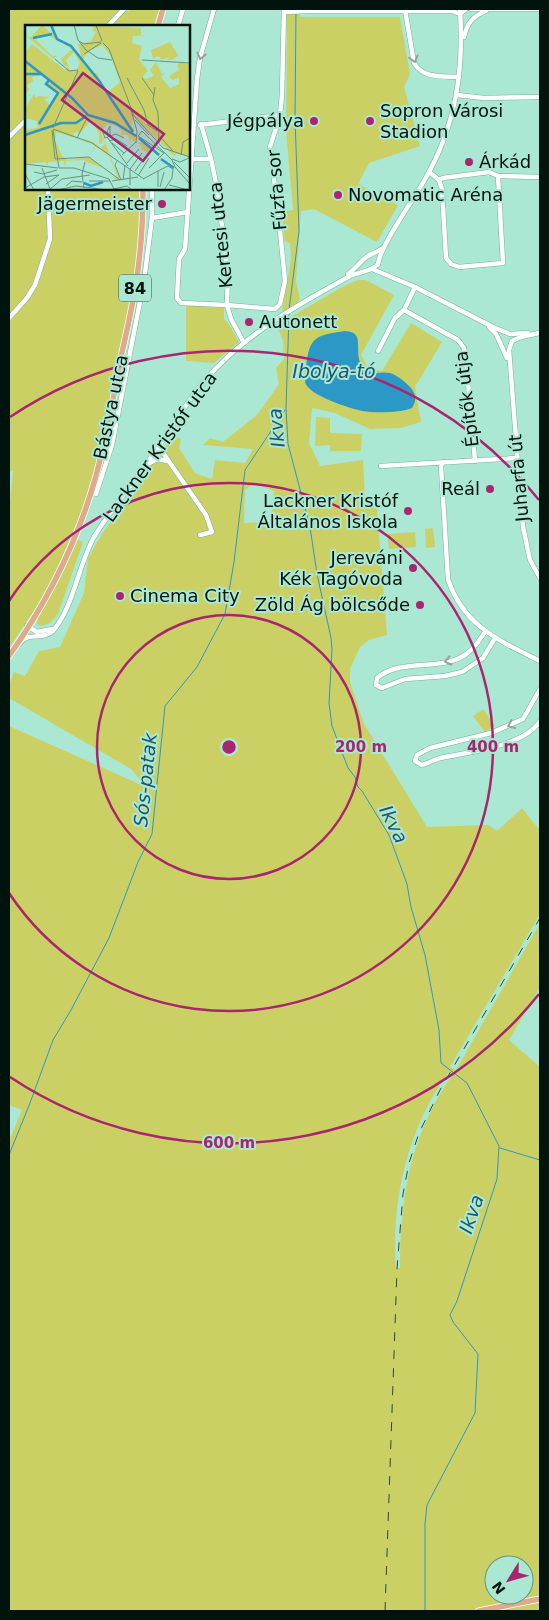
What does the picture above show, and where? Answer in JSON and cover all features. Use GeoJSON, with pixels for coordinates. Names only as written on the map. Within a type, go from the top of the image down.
{"type":"FeatureCollection","features":[{"type":"Feature","properties":{"kind":"main road"},"geometry":{"type":"LineString","coordinates":[[158,25],[163,9]]}},
{"type":"Feature","properties":{"kind":"main road","name":"Bástya utca"},"geometry":{"type":"LineString","coordinates":[[36,613],[59,572],[74,539],[88,501],[104,445],[138,274],[143,228],[143,190]]}},
{"type":"Feature","properties":{"kind":"main road","name":"84"},"geometry":{"type":"LineString","coordinates":[[9,656],[36,613]]}},
{"type":"Feature","properties":{"kind":"main road"},"geometry":{"type":"LineString","coordinates":[[479,1611],[540,1599]]}},
{"type":"Feature","properties":{"kind":"street"},"geometry":{"type":"LineString","coordinates":[[109,25],[124,9]]}},
{"type":"Feature","properties":{"kind":"street"},"geometry":{"type":"LineString","coordinates":[[178,25],[183,9]]}},
{"type":"Feature","properties":{"kind":"street"},"geometry":{"type":"LineString","coordinates":[[190,177],[200,58],[214,9]]}},
{"type":"Feature","properties":{"kind":"street"},"geometry":{"type":"LineString","coordinates":[[442,11],[455,9]]}},
{"type":"Feature","properties":{"kind":"street"},"geometry":{"type":"LineString","coordinates":[[461,14],[467,9],[540,9]]}},
{"type":"Feature","properties":{"kind":"street","name":"Lackner Kristóf utca"},"geometry":{"type":"LineString","coordinates":[[462,46],[466,29],[471,19],[467,9]]}},
{"type":"Feature","properties":{"kind":"street"},"geometry":{"type":"LineString","coordinates":[[405,10],[414,63],[417,68],[430,76],[459,77]]}},
{"type":"Feature","properties":{"kind":"street"},"geometry":{"type":"LineString","coordinates":[[284,11],[452,11],[461,14],[464,21],[488,10]]}},
{"type":"Feature","properties":{"kind":"street","name":"Fűzfa sor"},"geometry":{"type":"LineString","coordinates":[[227,305],[275,309],[280,304],[285,280],[270,147],[280,114],[282,95],[284,11]]}},
{"type":"Feature","properties":{"kind":"street","name":"Lackner Kristóf utca"},"geometry":{"type":"LineString","coordinates":[[333,285],[359,272],[371,269],[378,262],[388,241],[429,172],[447,132],[456,95],[462,46],[461,14]]}},
{"type":"Feature","properties":{"kind":"street"},"geometry":{"type":"LineString","coordinates":[[456,95],[484,98],[540,97]]}},
{"type":"Feature","properties":{"kind":"street"},"geometry":{"type":"LineString","coordinates":[[194,126],[280,114]]}},
{"type":"Feature","properties":{"kind":"street"},"geometry":{"type":"LineString","coordinates":[[9,137],[25,121]]}},
{"type":"Feature","properties":{"kind":"street","name":"Kertesi utca"},"geometry":{"type":"LineString","coordinates":[[201,124],[217,188],[228,273],[227,305],[231,320],[244,343]]}},
{"type":"Feature","properties":{"kind":"street"},"geometry":{"type":"LineString","coordinates":[[191,159],[211,159]]}},
{"type":"Feature","properties":{"kind":"street"},"geometry":{"type":"LineString","coordinates":[[429,172],[439,180],[442,189],[446,258],[451,264],[459,267],[502,263],[498,176]]}},
{"type":"Feature","properties":{"kind":"street"},"geometry":{"type":"LineString","coordinates":[[439,180],[489,172],[498,176],[540,177]]}},
{"type":"Feature","properties":{"kind":"street"},"geometry":{"type":"LineString","coordinates":[[9,318],[27,298],[35,285],[50,239],[48,190]]}},
{"type":"Feature","properties":{"kind":"street"},"geometry":{"type":"LineString","coordinates":[[96,494],[112,446],[144,282],[152,218],[152,190]]}},
{"type":"Feature","properties":{"kind":"street"},"geometry":{"type":"LineString","coordinates":[[189,190],[185,249],[179,259],[177,298],[181,303],[227,305]]}},
{"type":"Feature","properties":{"kind":"street"},"geometry":{"type":"LineString","coordinates":[[152,218],[188,212]]}},
{"type":"Feature","properties":{"kind":"street","name":"Lackner Kristóf utca"},"geometry":{"type":"LineString","coordinates":[[14,648],[25,639],[51,632],[55,627],[65,610],[93,539],[206,380],[244,343],[286,313],[333,285],[357,268],[368,256],[373,256],[388,241]]}},
{"type":"Feature","properties":{"kind":"street"},"geometry":{"type":"LineString","coordinates":[[373,256],[377,258],[384,270],[399,279],[481,322],[508,333]]}},
{"type":"Feature","properties":{"kind":"street"},"geometry":{"type":"LineString","coordinates":[[364,260],[365,266],[399,279]]}},
{"type":"Feature","properties":{"kind":"street"},"geometry":{"type":"LineString","coordinates":[[378,351],[395,318],[404,310],[415,287]]}},
{"type":"Feature","properties":{"kind":"street","name":"Építők útja"},"geometry":{"type":"LineString","coordinates":[[404,310],[455,338],[464,348],[475,461]]}},
{"type":"Feature","properties":{"kind":"street"},"geometry":{"type":"LineString","coordinates":[[481,322],[493,331],[498,338],[498,343],[502,346],[521,337],[540,333]]}},
{"type":"Feature","properties":{"kind":"street"},"geometry":{"type":"LineString","coordinates":[[498,338],[502,333],[540,333]]}},
{"type":"Feature","properties":{"kind":"street"},"geometry":{"type":"LineString","coordinates":[[508,333],[511,343]]}},
{"type":"Feature","properties":{"kind":"street","name":"Juharfa út"},"geometry":{"type":"LineString","coordinates":[[511,343],[509,350],[510,374],[526,547],[530,560],[540,578]]}},
{"type":"Feature","properties":{"kind":"street","name":"Juharfa út"},"geometry":{"type":"LineString","coordinates":[[502,346],[507,357],[510,374]]}},
{"type":"Feature","properties":{"kind":"street"},"geometry":{"type":"LineString","coordinates":[[159,447],[208,521],[212,532],[200,536]]}},
{"type":"Feature","properties":{"kind":"street"},"geometry":{"type":"LineString","coordinates":[[380,466],[517,458]]}},
{"type":"Feature","properties":{"kind":"street"},"geometry":{"type":"LineString","coordinates":[[145,466],[157,459],[168,461]]}},
{"type":"Feature","properties":{"kind":"street"},"geometry":{"type":"LineString","coordinates":[[444,462],[441,466],[448,579],[452,592],[484,632],[540,662]]}},
{"type":"Feature","properties":{"kind":"street"},"geometry":{"type":"LineString","coordinates":[[36,613],[33,624],[38,634]]}},
{"type":"Feature","properties":{"kind":"street"},"geometry":{"type":"LineString","coordinates":[[27,626],[38,634]]}},
{"type":"Feature","properties":{"kind":"street"},"geometry":{"type":"LineString","coordinates":[[484,632],[478,643],[462,656],[452,660],[400,667],[382,674],[377,678],[376,685],[382,688],[405,679],[445,676],[462,672],[483,658],[495,638]]}},
{"type":"Feature","properties":{"kind":"street"},"geometry":{"type":"LineString","coordinates":[[540,689],[523,720],[492,733],[430,748],[417,755],[415,761],[422,765],[439,758],[493,748],[525,735],[537,726],[540,721]]}},
{"type":"Feature","properties":{"kind":"green space"},"geometry":{"type":"Polygon","coordinates":[[[9,9],[123,9],[128,12],[131,9],[159,9],[154,25],[25,25],[25,190],[139,190],[140,237],[134,283],[101,445],[82,512],[55,573],[39,603],[9,648],[9,513],[13,470],[9,472],[9,9]]]}},
{"type":"Feature","properties":{"kind":"green space"},"geometry":{"type":"Polygon","coordinates":[[[290,9],[299,9],[300,17],[400,17],[410,74],[404,87],[420,146],[369,163],[358,184],[398,205],[377,242],[314,209],[301,211],[296,282],[300,299],[282,312],[291,259],[290,243],[285,242],[282,212],[293,210],[286,131],[287,15],[290,14],[290,9]]]}},
{"type":"Feature","properties":{"kind":"green space"},"geometry":{"type":"Polygon","coordinates":[[[358,280],[366,280],[394,295],[361,355],[368,367],[382,371],[411,323],[442,342],[415,387],[421,422],[400,428],[370,429],[335,413],[312,408],[309,443],[320,466],[363,460],[365,496],[376,497],[387,635],[369,640],[360,647],[350,669],[350,682],[364,724],[427,827],[488,825],[497,831],[522,808],[540,828],[540,914],[450,1067],[456,1070],[540,923],[540,987],[509,1040],[540,1067],[540,1611],[9,1611],[9,1141],[22,1110],[9,1105],[9,726],[146,787],[131,769],[9,698],[9,685],[14,672],[25,676],[39,651],[60,647],[84,593],[88,558],[102,534],[173,435],[181,439],[179,448],[195,473],[212,479],[215,460],[245,463],[253,449],[203,445],[210,438],[223,442],[257,415],[279,384],[276,368],[284,359],[283,341],[277,325],[342,287],[358,280]],[[359,342],[309,348],[305,373],[308,387],[320,395],[371,411],[397,412],[408,410],[390,373],[369,370],[361,363],[358,351],[359,342]],[[253,483],[245,490],[244,523],[271,522],[274,491],[253,483]],[[449,1072],[423,1116],[405,1165],[396,1216],[396,1268],[400,1268],[403,1209],[415,1151],[431,1110],[452,1075],[449,1072]]]}},
{"type":"Feature","properties":{"kind":"green space"},"geometry":{"type":"Polygon","coordinates":[[[186,305],[224,308],[224,319],[239,342],[214,363],[186,361],[186,305]]]}},
{"type":"Feature","properties":{"kind":"green space"},"geometry":{"type":"Polygon","coordinates":[[[316,417],[330,418],[330,433],[362,434],[361,451],[330,451],[330,445],[315,446],[316,417]]]}},
{"type":"Feature","properties":{"kind":"green space"},"geometry":{"type":"Polygon","coordinates":[[[433,528],[435,547],[426,548],[425,529],[433,528]]]}},
{"type":"Feature","properties":{"kind":"green space"},"geometry":{"type":"Polygon","coordinates":[[[415,532],[416,547],[389,549],[387,534],[415,532]]]}},
{"type":"Feature","properties":{"kind":"green space"},"geometry":{"type":"Polygon","coordinates":[[[76,539],[83,542],[58,614],[50,623],[41,626],[37,624],[38,618],[64,571],[76,539]]]}},
{"type":"Feature","properties":{"kind":"green space"},"geometry":{"type":"Polygon","coordinates":[[[483,709],[495,726],[485,732],[473,716],[483,709]]]}},
{"type":"Feature","properties":{"kind":"water","name":"Ibolya-tó"},"geometry":{"type":"Polygon","coordinates":[[[345,331],[352,332],[356,336],[359,359],[367,370],[391,373],[411,388],[415,395],[412,408],[388,412],[362,411],[324,398],[307,386],[305,379],[307,357],[312,343],[321,336],[345,331]]]}},
{"type":"Feature","properties":{"kind":"waterway","name":"Ikva"},"geometry":{"type":"LineString","coordinates":[[289,310],[299,231],[295,119],[296,9]]}},
{"type":"Feature","properties":{"kind":"waterway","name":"Ikva"},"geometry":{"type":"LineString","coordinates":[[289,314],[286,408],[288,444],[310,527],[317,574],[331,638],[329,703],[332,726],[348,768],[389,835],[407,884],[411,907],[425,955],[439,1030],[441,1063],[467,1083],[499,1146],[497,1179],[457,1301],[450,1315],[453,1322],[478,1354],[475,1413],[427,1505],[425,1524],[425,1611]]}},
{"type":"Feature","properties":{"kind":"waterway","name":"Sós-patak"},"geometry":{"type":"LineString","coordinates":[[9,1155],[53,1040],[109,938],[138,862],[152,834],[165,706],[197,667],[225,614],[234,562],[245,470],[285,410]]}},
{"type":"Feature","properties":{"kind":"waterway"},"geometry":{"type":"LineString","coordinates":[[500,1148],[540,1160]]}},
{"type":"Feature","properties":{"kind":"railway"},"geometry":{"type":"LineString","coordinates":[[385,1611],[397,1269],[403,1194],[409,1163],[419,1133],[440,1090],[540,918]]}},
{"type":"Feature","properties":{"kind":"place","name":"Jégpálya"},"geometry":{"type":"Point","coordinates":[314,121]}},
{"type":"Feature","properties":{"kind":"place","name":"Sopron Városi Stadion"},"geometry":{"type":"Point","coordinates":[370,121]}},
{"type":"Feature","properties":{"kind":"place","name":"Árkád"},"geometry":{"type":"Point","coordinates":[469,162]}},
{"type":"Feature","properties":{"kind":"place","name":"Novomatic Aréna"},"geometry":{"type":"Point","coordinates":[338,195]}},
{"type":"Feature","properties":{"kind":"place","name":"Jägermeister"},"geometry":{"type":"Point","coordinates":[162,204]}},
{"type":"Feature","properties":{"kind":"place","name":"Autonett"},"geometry":{"type":"Point","coordinates":[249,322]}},
{"type":"Feature","properties":{"kind":"place","name":"Reál"},"geometry":{"type":"Point","coordinates":[490,489]}},
{"type":"Feature","properties":{"kind":"place","name":"Lackner Kristóf Általános Iskola"},"geometry":{"type":"Point","coordinates":[408,511]}},
{"type":"Feature","properties":{"kind":"place","name":"Jereváni Kék Tagóvoda"},"geometry":{"type":"Point","coordinates":[413,568]}},
{"type":"Feature","properties":{"kind":"place","name":"Cinema City"},"geometry":{"type":"Point","coordinates":[120,596]}},
{"type":"Feature","properties":{"kind":"place","name":"Zöld Ág bölcsőde"},"geometry":{"type":"Point","coordinates":[420,605]}}]}
